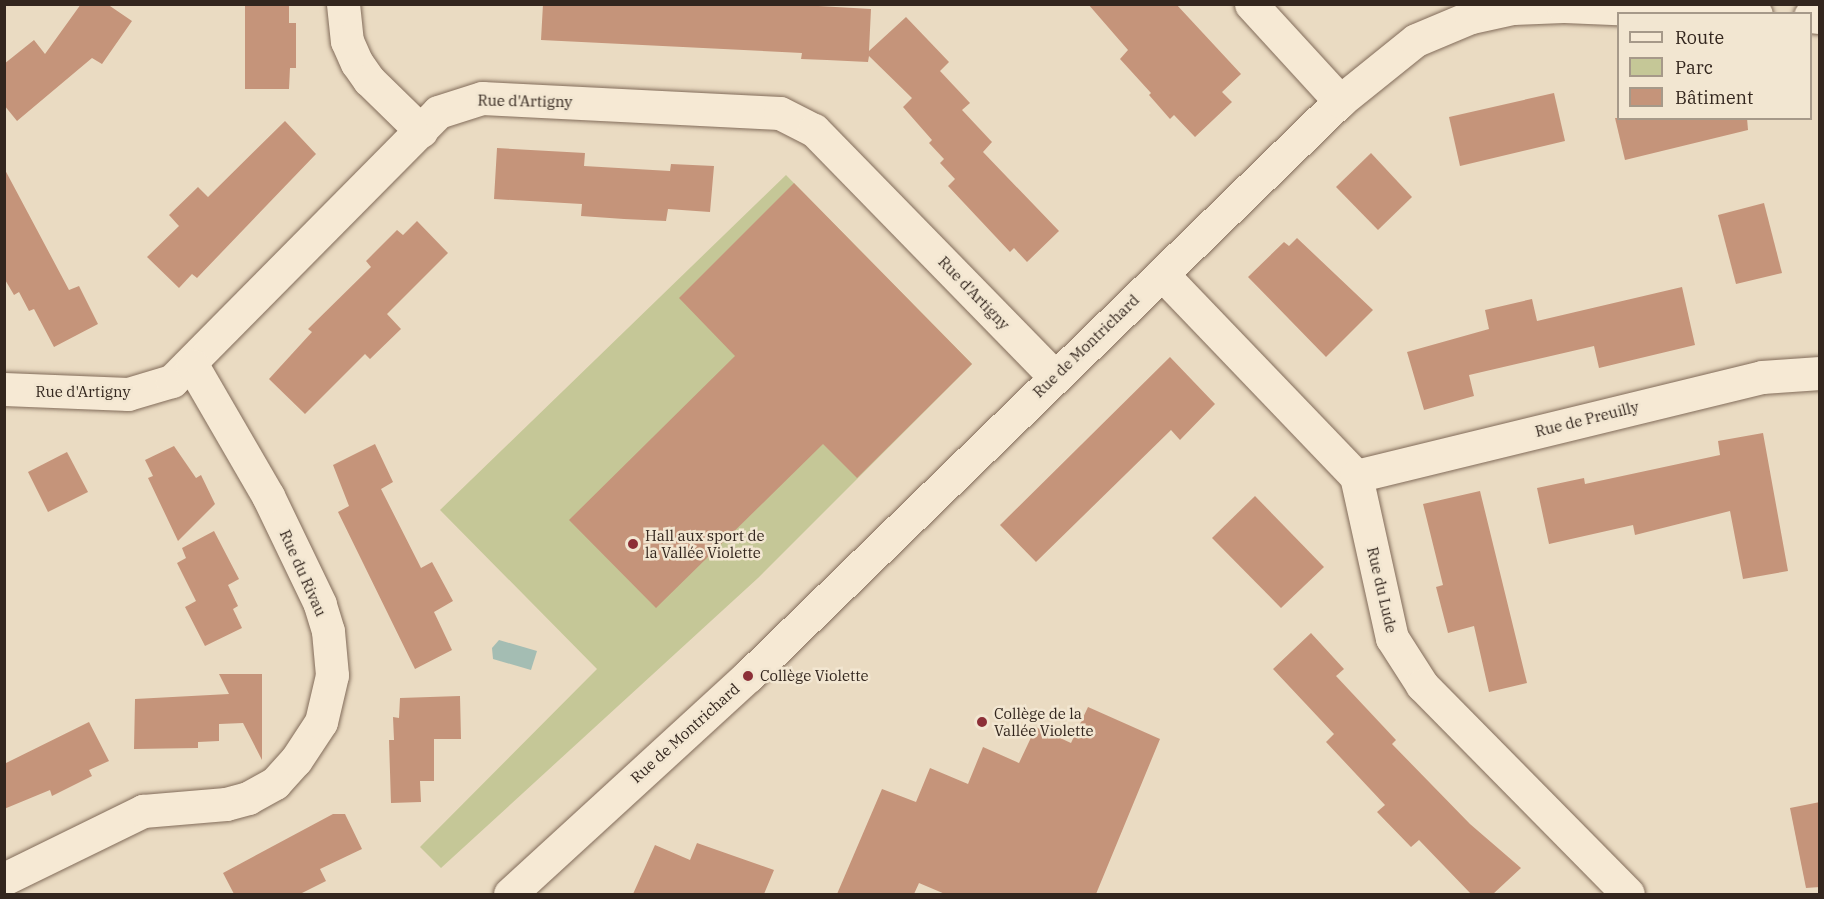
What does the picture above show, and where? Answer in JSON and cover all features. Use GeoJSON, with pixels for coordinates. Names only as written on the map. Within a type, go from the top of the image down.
{"type":"FeatureCollection","features":[{"type":"Feature","properties":{"kind":"street"},"geometry":{"type":"LineString","coordinates":[[344,4],[347,41],[357,63],[369,80],[421,131]]}},
{"type":"Feature","properties":{"kind":"street"},"geometry":{"type":"LineString","coordinates":[[1251,4],[1340,101]]}},
{"type":"Feature","properties":{"kind":"street","name":"Rue de Montrichard"},"geometry":{"type":"LineString","coordinates":[[510,894],[748,676],[1054,376],[1340,101],[1447,14],[1563,6],[1708,12]]}},
{"type":"Feature","properties":{"kind":"street","name":"Rue d'Artigny"},"geometry":{"type":"LineString","coordinates":[[4,389],[128,394],[172,381],[192,365],[438,112],[482,98],[780,113],[814,130],[1054,376]]}},
{"type":"Feature","properties":{"kind":"street"},"geometry":{"type":"LineString","coordinates":[[1162,274],[1356,476]]}},
{"type":"Feature","properties":{"kind":"street","name":"Rue du Rivau"},"geometry":{"type":"LineString","coordinates":[[4,879],[143,811],[226,804],[248,798],[275,783],[296,760],[321,722],[332,675],[328,631],[320,604],[268,496],[192,365]]}},
{"type":"Feature","properties":{"kind":"street","name":"Rue de Preuilly"},"geometry":{"type":"LineString","coordinates":[[1356,476],[1762,377],[1820,373]]}},
{"type":"Feature","properties":{"kind":"street","name":"Rue du Lude"},"geometry":{"type":"LineString","coordinates":[[1356,476],[1392,638],[1422,686],[1628,894]]}},
{"type":"Feature","properties":{"kind":"green space","name":"Hall aux sport de la Vallée Violette"},"geometry":{"type":"Polygon","coordinates":[[[786,175],[972,364],[758,578],[441,868],[420,847],[597,669],[440,510],[786,175]]]}},
{"type":"Feature","properties":{"kind":"shaded area"},"geometry":{"type":"Polygon","coordinates":[[[499,640],[537,651],[531,670],[493,659],[492,648],[499,640]]]}},
{"type":"Feature","properties":{"kind":"building"},"geometry":{"type":"Polygon","coordinates":[[[81,4],[107,4],[132,21],[102,64],[92,58],[17,121],[4,105],[4,64],[34,40],[45,54],[81,4]]]}},
{"type":"Feature","properties":{"kind":"building"},"geometry":{"type":"Polygon","coordinates":[[[245,4],[289,4],[289,23],[296,23],[296,68],[290,68],[289,89],[245,89],[245,4]]]}},
{"type":"Feature","properties":{"kind":"building"},"geometry":{"type":"Polygon","coordinates":[[[543,4],[783,4],[871,9],[869,51],[906,17],[949,62],[940,71],[970,103],[962,110],[992,142],[983,152],[1059,231],[1027,262],[1014,248],[1010,252],[948,186],[955,179],[940,163],[944,159],[929,143],[932,140],[903,107],[912,98],[869,56],[868,62],[801,59],[802,53],[541,40],[543,4]]]}},
{"type":"Feature","properties":{"kind":"building"},"geometry":{"type":"Polygon","coordinates":[[[1088,4],[1176,4],[1241,74],[1222,92],[1232,102],[1195,137],[1174,115],[1170,119],[1149,95],[1151,93],[1120,59],[1128,50],[1088,4]]]}},
{"type":"Feature","properties":{"kind":"building"},"geometry":{"type":"Polygon","coordinates":[[[1554,93],[1565,141],[1460,166],[1449,117],[1554,93]]]}},
{"type":"Feature","properties":{"kind":"building"},"geometry":{"type":"Polygon","coordinates":[[[1615,118],[1617,120],[1747,120],[1748,130],[1625,160],[1615,118]]]}},
{"type":"Feature","properties":{"kind":"building"},"geometry":{"type":"Polygon","coordinates":[[[285,121],[316,154],[197,278],[192,274],[179,288],[147,257],[179,226],[169,215],[198,187],[208,197],[285,121]]]}},
{"type":"Feature","properties":{"kind":"building"},"geometry":{"type":"Polygon","coordinates":[[[497,148],[585,153],[584,166],[670,171],[671,164],[714,166],[710,212],[668,209],[666,221],[624,219],[581,216],[582,204],[494,199],[497,148]]]}},
{"type":"Feature","properties":{"kind":"building"},"geometry":{"type":"Polygon","coordinates":[[[1371,153],[1412,197],[1378,230],[1336,187],[1371,153]]]}},
{"type":"Feature","properties":{"kind":"building"},"geometry":{"type":"Polygon","coordinates":[[[4,168],[69,290],[79,286],[98,324],[54,347],[34,309],[29,311],[19,292],[14,295],[4,278],[4,168]]]}},
{"type":"Feature","properties":{"kind":"building"},"geometry":{"type":"Polygon","coordinates":[[[794,183],[972,364],[857,478],[823,444],[656,608],[569,520],[735,356],[679,298],[794,183]]]}},
{"type":"Feature","properties":{"kind":"building"},"geometry":{"type":"Polygon","coordinates":[[[1764,203],[1782,273],[1736,284],[1718,215],[1764,203]]]}},
{"type":"Feature","properties":{"kind":"building"},"geometry":{"type":"Polygon","coordinates":[[[417,221],[448,253],[387,314],[401,329],[370,359],[365,354],[305,414],[269,379],[312,332],[308,329],[371,267],[366,261],[397,230],[403,235],[417,221]]]}},
{"type":"Feature","properties":{"kind":"building"},"geometry":{"type":"Polygon","coordinates":[[[1297,238],[1373,310],[1326,357],[1248,277],[1284,242],[1289,246],[1297,238]]]}},
{"type":"Feature","properties":{"kind":"building"},"geometry":{"type":"Polygon","coordinates":[[[1682,287],[1695,345],[1599,368],[1594,346],[1469,375],[1474,396],[1424,410],[1407,352],[1489,329],[1485,310],[1532,299],[1537,321],[1682,287]]]}},
{"type":"Feature","properties":{"kind":"building"},"geometry":{"type":"Polygon","coordinates":[[[1170,357],[1215,404],[1180,440],[1171,430],[1036,562],[1000,525],[1170,357]]]}},
{"type":"Feature","properties":{"kind":"building"},"geometry":{"type":"Polygon","coordinates":[[[1763,433],[1788,571],[1743,579],[1730,511],[1635,535],[1633,525],[1549,544],[1537,488],[1584,478],[1585,484],[1720,455],[1718,441],[1763,433]]]}},
{"type":"Feature","properties":{"kind":"building"},"geometry":{"type":"Polygon","coordinates":[[[375,444],[393,482],[381,489],[421,568],[432,562],[453,601],[434,612],[452,650],[415,669],[338,512],[349,506],[333,465],[375,444]]]}},
{"type":"Feature","properties":{"kind":"building"},"geometry":{"type":"Polygon","coordinates":[[[174,446],[196,478],[201,475],[215,504],[178,541],[148,478],[153,476],[145,460],[174,446]]]}},
{"type":"Feature","properties":{"kind":"building"},"geometry":{"type":"Polygon","coordinates":[[[67,452],[88,492],[48,512],[28,472],[67,452]]]}},
{"type":"Feature","properties":{"kind":"building"},"geometry":{"type":"Polygon","coordinates":[[[1480,491],[1527,683],[1489,692],[1474,626],[1448,633],[1436,587],[1443,585],[1423,504],[1480,491]]]}},
{"type":"Feature","properties":{"kind":"building"},"geometry":{"type":"Polygon","coordinates":[[[1255,496],[1324,567],[1281,608],[1212,538],[1255,496]]]}},
{"type":"Feature","properties":{"kind":"building"},"geometry":{"type":"Polygon","coordinates":[[[214,531],[239,579],[228,585],[238,606],[233,609],[242,628],[205,646],[185,607],[196,601],[177,563],[186,558],[182,548],[214,531]]]}},
{"type":"Feature","properties":{"kind":"building"},"geometry":{"type":"Polygon","coordinates":[[[1311,633],[1344,669],[1336,676],[1396,740],[1392,744],[1470,824],[1521,868],[1493,894],[1471,894],[1419,840],[1411,847],[1377,812],[1385,805],[1326,742],[1334,734],[1273,669],[1311,633]]]}},
{"type":"Feature","properties":{"kind":"building"},"geometry":{"type":"Polygon","coordinates":[[[219,674],[262,674],[262,760],[243,723],[219,724],[219,741],[198,742],[198,748],[134,749],[135,699],[229,694],[219,674]]]}},
{"type":"Feature","properties":{"kind":"building"},"geometry":{"type":"Polygon","coordinates":[[[460,696],[461,739],[434,739],[434,781],[420,781],[421,802],[391,803],[389,740],[394,740],[393,717],[399,718],[400,698],[460,696]]]}},
{"type":"Feature","properties":{"kind":"building"},"geometry":{"type":"Polygon","coordinates":[[[1088,707],[1160,739],[1096,894],[945,894],[919,883],[914,894],[837,894],[882,789],[916,802],[930,768],[968,784],[983,747],[1019,763],[1036,727],[1071,743],[1088,707]]]}},
{"type":"Feature","properties":{"kind":"building"},"geometry":{"type":"Polygon","coordinates":[[[89,722],[109,761],[89,770],[92,776],[52,796],[50,790],[4,809],[4,764],[89,722]]]}},
{"type":"Feature","properties":{"kind":"building"},"geometry":{"type":"Polygon","coordinates":[[[1820,802],[1820,887],[1806,888],[1790,808],[1820,802]]]}},
{"type":"Feature","properties":{"kind":"building"},"geometry":{"type":"Polygon","coordinates":[[[333,814],[345,814],[362,849],[320,869],[326,881],[300,894],[234,894],[223,873],[333,814]]]}},
{"type":"Feature","properties":{"kind":"building"},"geometry":{"type":"Polygon","coordinates":[[[697,843],[774,870],[764,894],[633,894],[655,845],[690,860],[697,843]]]}},
{"type":"Feature","properties":{"kind":"place","name":"Hall aux sport de la Vallée Violette"},"geometry":{"type":"Point","coordinates":[633,544]}},
{"type":"Feature","properties":{"kind":"place","name":"Collège Violette"},"geometry":{"type":"Point","coordinates":[748,676]}},
{"type":"Feature","properties":{"kind":"place","name":"Collège de la Vallée Violette"},"geometry":{"type":"Point","coordinates":[982,722]}}]}
